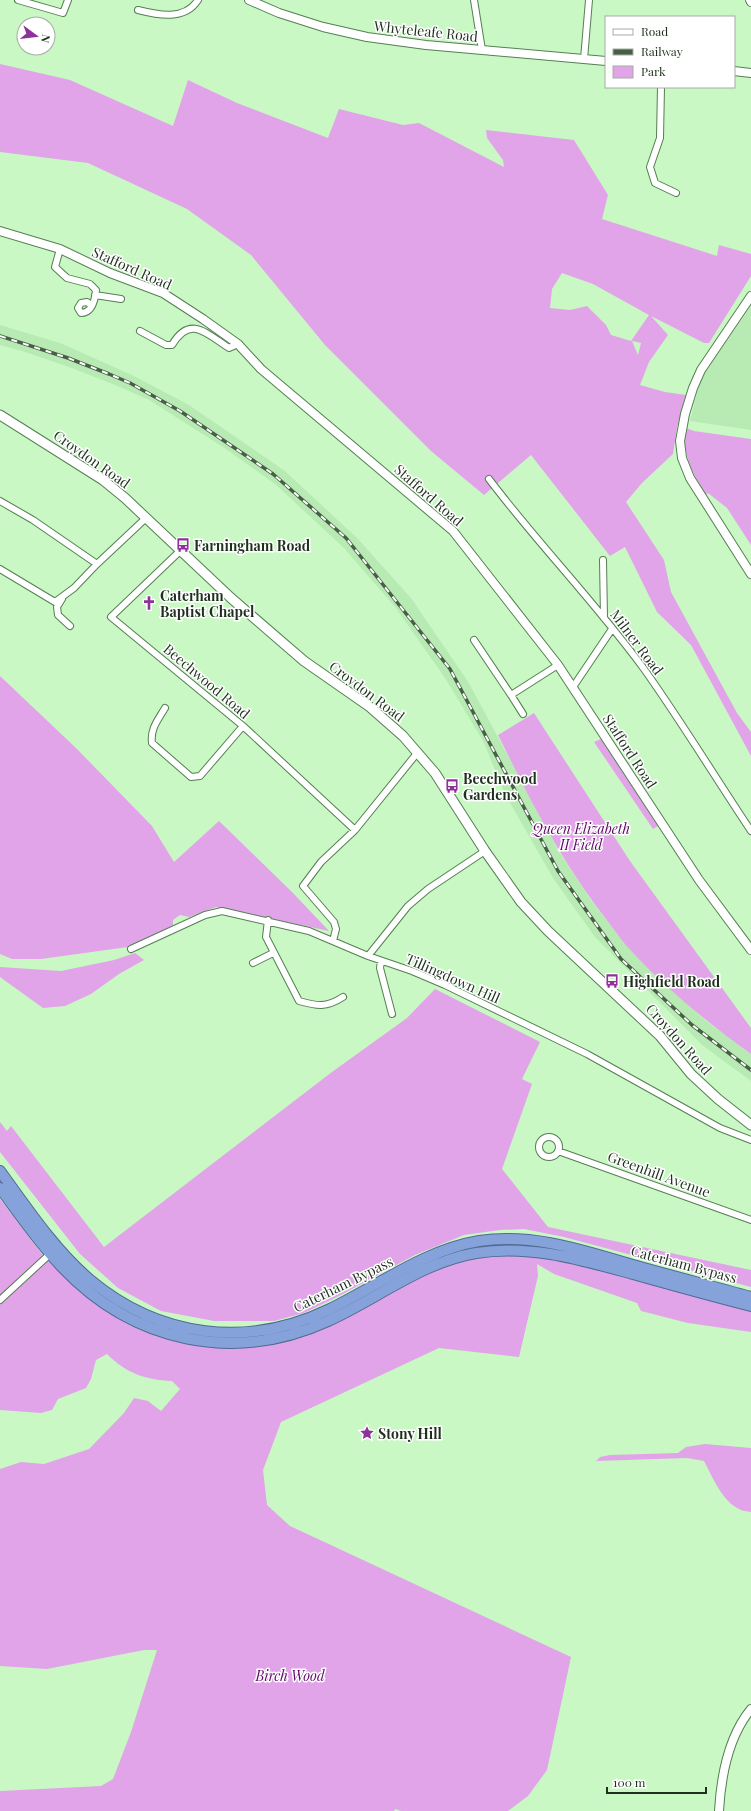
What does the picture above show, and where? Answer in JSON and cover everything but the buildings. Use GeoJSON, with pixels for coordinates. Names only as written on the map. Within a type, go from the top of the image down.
{"type":"FeatureCollection","features":[{"type":"Feature","properties":{"kind":"highway","name":"Caterham Bypass"},"geometry":{"type":"LineString","coordinates":[[0,1171],[70,1260],[88,1278],[111,1295],[155,1319],[204,1331],[249,1332],[274,1329],[294,1324],[339,1305],[437,1253],[465,1244],[498,1239],[533,1240],[573,1247],[751,1297]]}},
{"type":"Feature","properties":{"kind":"highway","name":"Caterham Bypass"},"geometry":{"type":"LineString","coordinates":[[0,1188],[50,1254],[84,1288],[106,1305],[132,1320],[187,1340],[214,1343],[256,1342],[300,1332],[352,1310],[433,1266],[475,1253],[501,1250],[534,1251],[569,1257],[751,1306]]}},
{"type":"Feature","properties":{"kind":"main road","name":"Croydon Road"},"geometry":{"type":"LineString","coordinates":[[0,415],[103,480],[146,518],[231,598],[304,661],[387,721],[418,752],[435,773],[485,851],[521,902],[548,931],[649,1025],[691,1074],[718,1100],[751,1125]]}},
{"type":"Feature","properties":{"kind":"street"},"geometry":{"type":"LineString","coordinates":[[18,0],[63,14],[68,0]]}},
{"type":"Feature","properties":{"kind":"street"},"geometry":{"type":"LineString","coordinates":[[138,10],[154,14],[175,15],[193,7],[198,0]]}},
{"type":"Feature","properties":{"kind":"street","name":"Whyteleafe Road"},"geometry":{"type":"LineString","coordinates":[[248,0],[279,13],[323,27],[367,37],[426,45],[605,61]]}},
{"type":"Feature","properties":{"kind":"street"},"geometry":{"type":"LineString","coordinates":[[474,0],[482,50]]}},
{"type":"Feature","properties":{"kind":"street"},"geometry":{"type":"LineString","coordinates":[[584,59],[590,0]]}},
{"type":"Feature","properties":{"kind":"street"},"geometry":{"type":"LineString","coordinates":[[735,71],[751,73]]}},
{"type":"Feature","properties":{"kind":"street"},"geometry":{"type":"LineString","coordinates":[[661,88],[660,138],[650,167],[655,183],[676,193]]}},
{"type":"Feature","properties":{"kind":"street","name":"Stafford Road"},"geometry":{"type":"LineString","coordinates":[[0,231],[60,249],[110,273],[163,293],[204,318],[238,344],[262,369],[453,531],[558,665],[700,880],[751,950]]}},
{"type":"Feature","properties":{"kind":"street"},"geometry":{"type":"LineString","coordinates":[[60,249],[55,267],[67,278],[90,284],[96,290],[91,305]]}},
{"type":"Feature","properties":{"kind":"street"},"geometry":{"type":"LineString","coordinates":[[95,296],[121,299]]}},
{"type":"Feature","properties":{"kind":"street"},"geometry":{"type":"LineString","coordinates":[[751,296],[701,370],[687,408],[680,441],[682,458],[690,478],[751,574]]}},
{"type":"Feature","properties":{"kind":"street"},"geometry":{"type":"LineString","coordinates":[[140,331],[166,345],[172,345],[178,334],[188,328],[198,328],[229,348],[238,344]]}},
{"type":"Feature","properties":{"kind":"street","name":"Milner Road"},"geometry":{"type":"LineString","coordinates":[[488,479],[542,546],[604,618],[643,669],[751,831]]}},
{"type":"Feature","properties":{"kind":"street"},"geometry":{"type":"LineString","coordinates":[[0,501],[33,520],[98,564]]}},
{"type":"Feature","properties":{"kind":"street"},"geometry":{"type":"LineString","coordinates":[[0,569],[55,602],[62,598],[146,518]]}},
{"type":"Feature","properties":{"kind":"street","name":"Beechwood Road"},"geometry":{"type":"LineString","coordinates":[[180,551],[111,617],[243,726],[355,830]]}},
{"type":"Feature","properties":{"kind":"street"},"geometry":{"type":"LineString","coordinates":[[603,560],[604,618]]}},
{"type":"Feature","properties":{"kind":"street"},"geometry":{"type":"LineString","coordinates":[[62,598],[57,607],[58,615],[70,626]]}},
{"type":"Feature","properties":{"kind":"street"},"geometry":{"type":"LineString","coordinates":[[573,687],[612,629]]}},
{"type":"Feature","properties":{"kind":"street"},"geometry":{"type":"LineString","coordinates":[[474,640],[523,714]]}},
{"type":"Feature","properties":{"kind":"street"},"geometry":{"type":"LineString","coordinates":[[511,695],[558,665]]}},
{"type":"Feature","properties":{"kind":"street"},"geometry":{"type":"LineString","coordinates":[[165,708],[154,726],[151,735],[152,743],[191,777],[200,776],[243,726]]}},
{"type":"Feature","properties":{"kind":"street"},"geometry":{"type":"LineString","coordinates":[[333,941],[336,929],[334,922],[303,886],[321,862],[355,830],[418,752]]}},
{"type":"Feature","properties":{"kind":"street"},"geometry":{"type":"LineString","coordinates":[[368,956],[408,906],[428,889],[485,851]]}},
{"type":"Feature","properties":{"kind":"street","name":"Tillingdown Hill"},"geometry":{"type":"LineString","coordinates":[[131,949],[205,915],[222,911],[268,920],[309,931],[368,956],[412,971],[445,985],[587,1054],[720,1128],[751,1140]]}},
{"type":"Feature","properties":{"kind":"street"},"geometry":{"type":"LineString","coordinates":[[268,920],[266,937],[298,1001],[317,1006],[332,1004],[343,998]]}},
{"type":"Feature","properties":{"kind":"street"},"geometry":{"type":"LineString","coordinates":[[253,963],[273,953]]}},
{"type":"Feature","properties":{"kind":"street"},"geometry":{"type":"LineString","coordinates":[[381,961],[380,968],[392,1014]]}},
{"type":"Feature","properties":{"kind":"street","name":"Greenhill Avenue"},"geometry":{"type":"LineString","coordinates":[[558,1151],[751,1220]]}},
{"type":"Feature","properties":{"kind":"street"},"geometry":{"type":"LineString","coordinates":[[0,1300],[50,1254]]}},
{"type":"Feature","properties":{"kind":"street"},"geometry":{"type":"LineString","coordinates":[[719,1811],[727,1756],[738,1729],[751,1709]]}},
{"type":"Feature","properties":{"kind":"shaded area"},"geometry":{"type":"Polygon","coordinates":[[[751,306],[751,430],[690,421],[700,380],[751,306]]]}},
{"type":"Feature","properties":{"kind":"shaded area"},"geometry":{"type":"Polygon","coordinates":[[[0,325],[60,343],[132,375],[189,405],[285,471],[358,539],[411,598],[469,683],[558,850],[592,902],[633,953],[706,1021],[751,1054],[751,1081],[702,1045],[595,937],[553,878],[505,794],[483,741],[445,678],[395,607],[344,548],[275,484],[223,447],[149,400],[69,367],[0,345],[0,325]]]}},
{"type":"Feature","properties":{"kind":"green space"},"geometry":{"type":"Polygon","coordinates":[[[0,64],[70,80],[173,126],[188,80],[237,103],[328,138],[339,109],[403,125],[419,123],[504,167],[503,160],[487,138],[486,130],[574,140],[608,195],[602,219],[717,256],[719,245],[751,254],[751,276],[709,343],[704,343],[651,316],[668,335],[649,362],[640,385],[665,392],[686,395],[677,427],[673,454],[642,483],[626,502],[664,560],[671,592],[737,713],[751,732],[751,756],[691,645],[657,612],[625,547],[610,556],[531,455],[484,495],[431,451],[325,345],[251,255],[187,209],[88,163],[0,152],[0,64]],[[562,273],[552,289],[550,308],[570,310],[587,306],[606,325],[611,335],[631,341],[649,315],[593,284],[562,273]],[[632,341],[638,355],[641,343],[632,341]]]}},
{"type":"Feature","properties":{"kind":"green space"},"geometry":{"type":"Polygon","coordinates":[[[686,428],[694,431],[751,439],[751,545],[727,508],[708,493],[706,495],[697,479],[689,463],[685,446],[686,428]]]}},
{"type":"Feature","properties":{"kind":"green space"},"geometry":{"type":"Polygon","coordinates":[[[0,676],[77,749],[152,826],[174,862],[219,821],[293,893],[329,931],[216,907],[189,917],[180,915],[173,920],[173,925],[148,941],[128,947],[41,959],[12,959],[0,954],[0,676]]]}},
{"type":"Feature","properties":{"kind":"green space","name":"Queen Elizabeth II Field"},"geometry":{"type":"Polygon","coordinates":[[[534,713],[630,861],[751,1028],[751,1054],[690,1006],[661,981],[630,950],[592,901],[562,855],[522,784],[498,735],[534,713]]]}},
{"type":"Feature","properties":{"kind":"green space"},"geometry":{"type":"Polygon","coordinates":[[[601,739],[658,826],[653,829],[594,742],[601,739]]]}},
{"type":"Feature","properties":{"kind":"green space"},"geometry":{"type":"Polygon","coordinates":[[[135,953],[144,960],[119,974],[91,994],[65,1006],[43,1008],[0,977],[0,967],[61,971],[114,960],[135,953]]]}},
{"type":"Feature","properties":{"kind":"green space"},"geometry":{"type":"Polygon","coordinates":[[[435,989],[540,1042],[522,1079],[532,1084],[502,1169],[548,1227],[751,1270],[751,1287],[564,1237],[524,1229],[500,1230],[464,1235],[415,1255],[304,1313],[274,1321],[214,1321],[161,1311],[118,1288],[80,1254],[0,1152],[0,1122],[7,1131],[11,1126],[104,1247],[332,1072],[407,1018],[435,989]]]}},
{"type":"Feature","properties":{"kind":"green space","name":"Birch Wood"},"geometry":{"type":"Polygon","coordinates":[[[0,1199],[41,1253],[81,1293],[131,1326],[168,1340],[210,1348],[245,1348],[291,1341],[337,1323],[394,1290],[448,1264],[475,1256],[532,1256],[576,1263],[751,1311],[751,1332],[688,1323],[641,1311],[637,1303],[554,1274],[537,1264],[538,1276],[519,1357],[439,1348],[281,1422],[263,1470],[267,1505],[290,1526],[571,1657],[547,1770],[528,1796],[508,1811],[401,1811],[395,1809],[394,1811],[0,1811],[0,1791],[101,1786],[113,1779],[131,1732],[157,1650],[144,1650],[47,1669],[0,1666],[0,1469],[21,1462],[44,1464],[89,1449],[124,1413],[134,1398],[148,1401],[161,1411],[180,1389],[172,1381],[153,1379],[129,1371],[114,1361],[107,1354],[96,1360],[91,1379],[86,1388],[58,1399],[52,1410],[41,1413],[0,1410],[0,1199]]]}},
{"type":"Feature","properties":{"kind":"green space"},"geometry":{"type":"Polygon","coordinates":[[[705,1444],[751,1448],[751,1512],[740,1510],[727,1500],[718,1488],[704,1461],[687,1458],[596,1461],[600,1457],[610,1455],[678,1453],[686,1447],[705,1444]]]}},
{"type":"Feature","properties":{"kind":"railway"},"geometry":{"type":"LineString","coordinates":[[0,336],[68,358],[109,374],[130,383],[180,411],[273,474],[346,538],[450,669],[558,871],[621,959],[692,1025],[751,1070]]}},
{"type":"Feature","properties":{"kind":"place","name":"Farningham Road"},"geometry":{"type":"Point","coordinates":[183,545]}},
{"type":"Feature","properties":{"kind":"place","name":"Caterham Baptist Chapel"},"geometry":{"type":"Point","coordinates":[149,603]}},
{"type":"Feature","properties":{"kind":"place","name":"Beechwood Gardens"},"geometry":{"type":"Point","coordinates":[452,786]}},
{"type":"Feature","properties":{"kind":"place","name":"Highfield Road"},"geometry":{"type":"Point","coordinates":[612,981]}},
{"type":"Feature","properties":{"kind":"place","name":"Stony Hill"},"geometry":{"type":"Point","coordinates":[367,1433]}}]}
